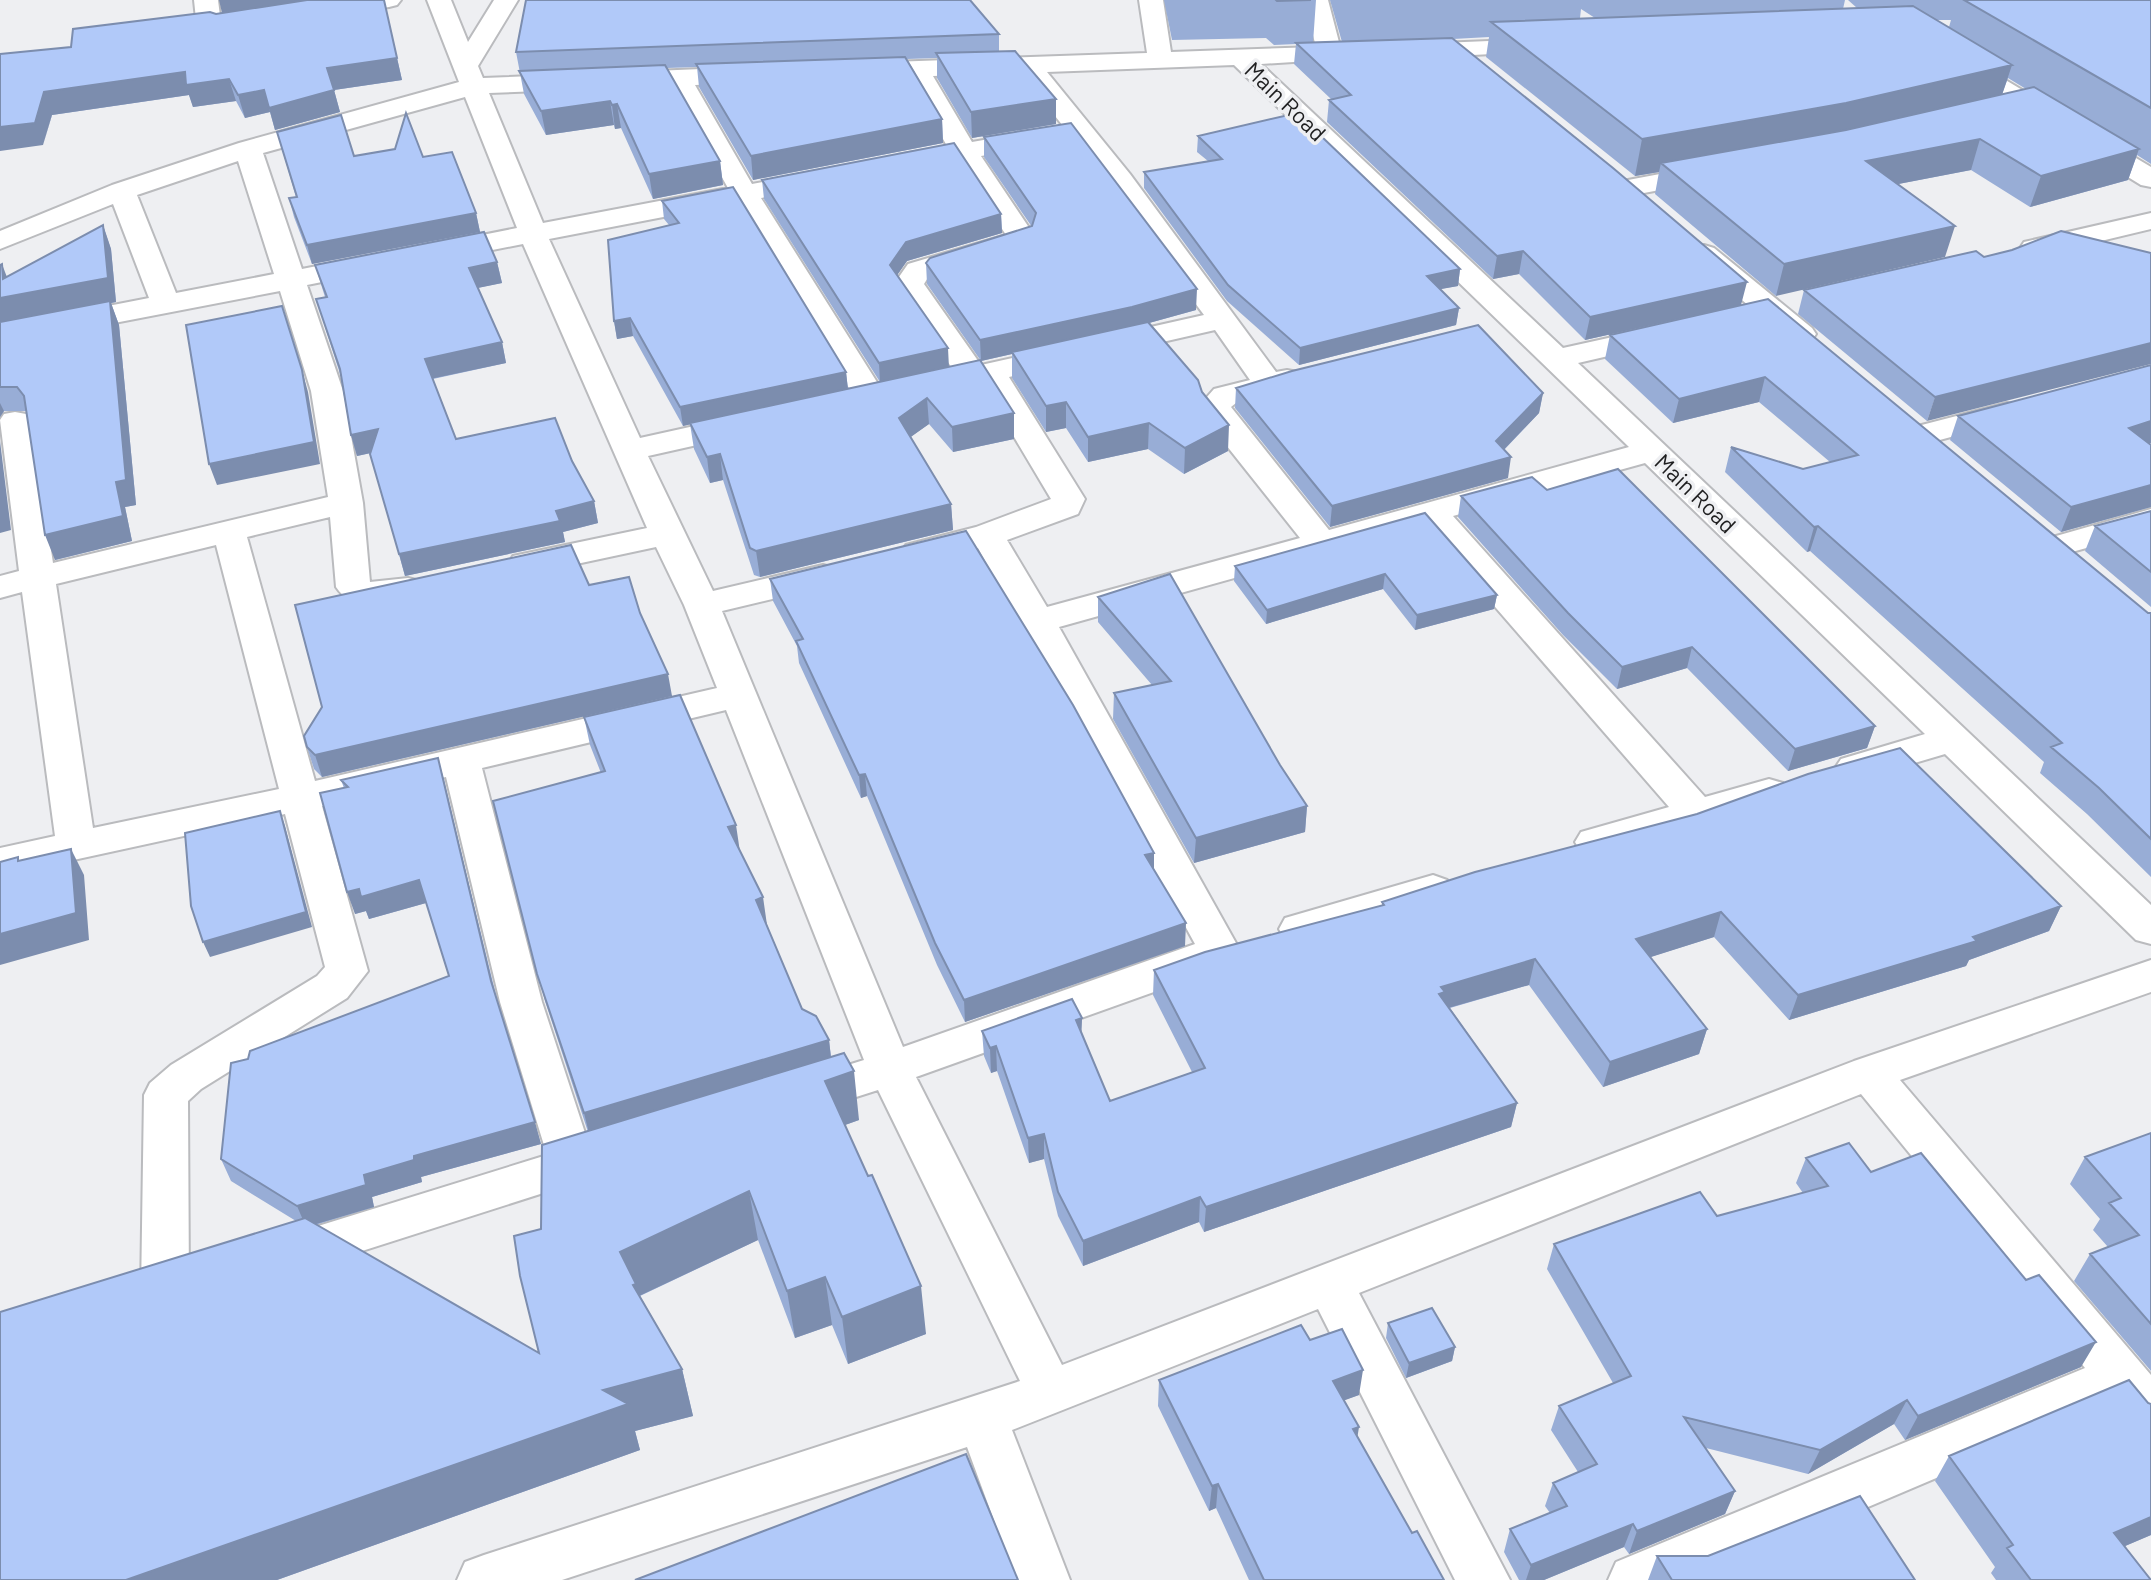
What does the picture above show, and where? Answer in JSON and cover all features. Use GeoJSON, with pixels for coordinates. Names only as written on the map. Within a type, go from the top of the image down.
{"type":"FeatureCollection","features":[{"type":"Feature","properties":{"kind":"street"},"geometry":{"type":"LineString","coordinates":[[206,0],[208,19],[222,26],[274,18]]}},
{"type":"Feature","properties":{"kind":"street"},"geometry":{"type":"LineString","coordinates":[[313,12],[389,0]]}},
{"type":"Feature","properties":{"kind":"street"},"geometry":{"type":"LineString","coordinates":[[439,0],[533,234],[667,534],[702,605],[890,1069],[1050,1391]]}},
{"type":"Feature","properties":{"kind":"street"},"geometry":{"type":"LineString","coordinates":[[470,75],[506,0]]}},
{"type":"Feature","properties":{"kind":"street"},"geometry":{"type":"LineString","coordinates":[[1151,0],[1160,60]]}},
{"type":"Feature","properties":{"kind":"street"},"geometry":{"type":"LineString","coordinates":[[1316,0],[1330,54]]}},
{"type":"Feature","properties":{"kind":"street"},"geometry":{"type":"LineString","coordinates":[[836,72],[1561,45]]}},
{"type":"Feature","properties":{"kind":"street"},"geometry":{"type":"LineString","coordinates":[[1455,49],[1491,78]]}},
{"type":"Feature","properties":{"kind":"street"},"geometry":{"type":"LineString","coordinates":[[1941,52],[2151,179]]}},
{"type":"Feature","properties":{"kind":"street","name":"Main Road"},"geometry":{"type":"LineString","coordinates":[[1240,57],[2151,929]]}},
{"type":"Feature","properties":{"kind":"street"},"geometry":{"type":"LineString","coordinates":[[1028,65],[1120,180],[1269,384]]}},
{"type":"Feature","properties":{"kind":"street"},"geometry":{"type":"LineString","coordinates":[[892,559],[987,536],[1052,515],[1066,508],[1068,499],[981,374],[909,284],[918,270],[1020,240],[1020,235],[962,150],[916,69]]}},
{"type":"Feature","properties":{"kind":"street"},"geometry":{"type":"LineString","coordinates":[[0,240],[122,191],[470,75],[678,78],[770,75]]}},
{"type":"Feature","properties":{"kind":"street"},"geometry":{"type":"LineString","coordinates":[[678,78],[744,193],[880,396],[1221,320]]}},
{"type":"Feature","properties":{"kind":"street"},"geometry":{"type":"LineString","coordinates":[[1990,114],[2029,106]]}},
{"type":"Feature","properties":{"kind":"street"},"geometry":{"type":"LineString","coordinates":[[881,167],[962,150],[1081,131]]}},
{"type":"Feature","properties":{"kind":"street"},"geometry":{"type":"LineString","coordinates":[[248,149],[293,279],[327,391],[346,503],[353,587],[362,594],[375,596],[442,582]]}},
{"type":"Feature","properties":{"kind":"street"},"geometry":{"type":"LineString","coordinates":[[1649,206],[1620,181],[1733,169]]}},
{"type":"Feature","properties":{"kind":"street"},"geometry":{"type":"LineString","coordinates":[[0,336],[840,175]]}},
{"type":"Feature","properties":{"kind":"street"},"geometry":{"type":"LineString","coordinates":[[122,191],[165,303]]}},
{"type":"Feature","properties":{"kind":"street"},"geometry":{"type":"LineString","coordinates":[[2002,256],[2151,221]]}},
{"type":"Feature","properties":{"kind":"street"},"geometry":{"type":"LineString","coordinates":[[1679,233],[1785,306],[1825,354]]}},
{"type":"Feature","properties":{"kind":"street"},"geometry":{"type":"LineString","coordinates":[[1731,319],[1785,306]]}},
{"type":"Feature","properties":{"kind":"street"},"geometry":{"type":"LineString","coordinates":[[1478,331],[1517,322]]}},
{"type":"Feature","properties":{"kind":"street"},"geometry":{"type":"LineString","coordinates":[[1556,359],[1691,328]]}},
{"type":"Feature","properties":{"kind":"street"},"geometry":{"type":"LineString","coordinates":[[1320,541],[1219,416],[1215,406],[1225,396],[1321,370]]}},
{"type":"Feature","properties":{"kind":"street"},"geometry":{"type":"LineString","coordinates":[[1951,461],[1910,426],[2029,407]]}},
{"type":"Feature","properties":{"kind":"street"},"geometry":{"type":"LineString","coordinates":[[630,450],[777,418]]}},
{"type":"Feature","properties":{"kind":"street"},"geometry":{"type":"LineString","coordinates":[[15,421],[76,845]]}},
{"type":"Feature","properties":{"kind":"street"},"geometry":{"type":"LineString","coordinates":[[1038,621],[1652,451]]}},
{"type":"Feature","properties":{"kind":"street"},"geometry":{"type":"LineString","coordinates":[[0,587],[346,503]]}},
{"type":"Feature","properties":{"kind":"street"},"geometry":{"type":"LineString","coordinates":[[1432,513],[1697,813]]}},
{"type":"Feature","properties":{"kind":"street"},"geometry":{"type":"LineString","coordinates":[[2083,571],[2044,538],[2151,519]]}},
{"type":"Feature","properties":{"kind":"street"},"geometry":{"type":"LineString","coordinates":[[165,1293],[166,1095],[187,1077],[332,988],[348,971],[229,532]]}},
{"type":"Feature","properties":{"kind":"street"},"geometry":{"type":"LineString","coordinates":[[495,570],[667,534]]}},
{"type":"Feature","properties":{"kind":"street"},"geometry":{"type":"LineString","coordinates":[[987,536],[1038,621],[1220,952]]}},
{"type":"Feature","properties":{"kind":"street"},"geometry":{"type":"LineString","coordinates":[[702,605],[852,569]]}},
{"type":"Feature","properties":{"kind":"street"},"geometry":{"type":"LineString","coordinates":[[0,862],[303,797],[739,695]]}},
{"type":"Feature","properties":{"kind":"street"},"geometry":{"type":"LineString","coordinates":[[1551,855],[1953,739]]}},
{"type":"Feature","properties":{"kind":"street"},"geometry":{"type":"LineString","coordinates":[[461,760],[521,1002],[573,1165]]}},
{"type":"Feature","properties":{"kind":"street"},"geometry":{"type":"LineString","coordinates":[[771,1105],[890,1069],[1220,952],[1472,878]]}},
{"type":"Feature","properties":{"kind":"street"},"geometry":{"type":"LineString","coordinates":[[485,1580],[982,1419],[1869,1073],[2151,976]]}},
{"type":"Feature","properties":{"kind":"street"},"geometry":{"type":"LineString","coordinates":[[1635,1580],[2136,1394],[1869,1073]]}},
{"type":"Feature","properties":{"kind":"street"},"geometry":{"type":"LineString","coordinates":[[257,1264],[626,1149]]}},
{"type":"Feature","properties":{"kind":"street"},"geometry":{"type":"LineString","coordinates":[[1329,1283],[1483,1580]]}},
{"type":"Feature","properties":{"kind":"street"},"geometry":{"type":"LineString","coordinates":[[982,1419],[1043,1580]]}},
{"type":"Feature","properties":{"kind":"building"},"geometry":{"type":"Polygon","coordinates":[[[307,0],[384,0],[397,58],[327,68],[334,90],[269,108],[264,90],[238,95],[229,79],[186,85],[185,72],[44,92],[35,123],[0,127],[0,54],[71,47],[73,29],[210,12],[216,14],[307,0]]]}},
{"type":"Feature","properties":{"kind":"building"},"geometry":{"type":"Polygon","coordinates":[[[526,0],[970,0],[999,34],[516,52],[526,0]]]}},
{"type":"Feature","properties":{"kind":"building"},"geometry":{"type":"Polygon","coordinates":[[[1964,0],[2151,0],[2151,108],[1964,0]]]}},
{"type":"Feature","properties":{"kind":"building"},"geometry":{"type":"Polygon","coordinates":[[[1913,6],[2012,65],[1846,103],[1642,139],[1491,22],[1913,6]]]}},
{"type":"Feature","properties":{"kind":"building"},"geometry":{"type":"Polygon","coordinates":[[[1452,38],[1613,168],[1747,282],[1590,317],[1523,251],[1497,256],[1329,100],[1351,95],[1296,43],[1452,38]]]}},
{"type":"Feature","properties":{"kind":"building"},"geometry":{"type":"Polygon","coordinates":[[[1015,51],[1056,99],[971,112],[936,53],[1015,51]]]}},
{"type":"Feature","properties":{"kind":"building"},"geometry":{"type":"Polygon","coordinates":[[[905,57],[942,119],[751,156],[696,64],[905,57]]]}},
{"type":"Feature","properties":{"kind":"building"},"geometry":{"type":"Polygon","coordinates":[[[665,65],[720,161],[649,174],[617,104],[612,105],[610,101],[541,111],[519,71],[665,65]]]}},
{"type":"Feature","properties":{"kind":"building"},"geometry":{"type":"Polygon","coordinates":[[[2034,87],[2139,149],[2041,176],[1980,139],[1866,161],[1955,226],[1784,264],[1661,163],[1846,130],[2034,87]]]}},
{"type":"Feature","properties":{"kind":"building"},"geometry":{"type":"Polygon","coordinates":[[[406,113],[423,157],[452,152],[476,213],[307,245],[289,198],[297,197],[277,132],[341,115],[354,156],[395,149],[406,113]]]}},
{"type":"Feature","properties":{"kind":"building"},"geometry":{"type":"Polygon","coordinates":[[[1297,113],[1460,269],[1427,276],[1459,308],[1300,348],[1228,285],[1144,172],[1222,159],[1198,136],[1297,113]]]}},
{"type":"Feature","properties":{"kind":"building"},"geometry":{"type":"Polygon","coordinates":[[[1071,123],[1197,289],[1132,307],[980,340],[926,263],[930,258],[1032,226],[1036,213],[984,137],[1071,123]]]}},
{"type":"Feature","properties":{"kind":"building"},"geometry":{"type":"Polygon","coordinates":[[[954,143],[1001,214],[906,242],[890,265],[948,348],[879,363],[762,180],[954,143]]]}},
{"type":"Feature","properties":{"kind":"building"},"geometry":{"type":"Polygon","coordinates":[[[733,187],[846,372],[680,407],[630,318],[614,321],[608,240],[679,223],[662,201],[733,187]]]}},
{"type":"Feature","properties":{"kind":"building"},"geometry":{"type":"Polygon","coordinates":[[[103,225],[108,278],[0,298],[0,265],[2,264],[3,279],[103,225]]]}},
{"type":"Feature","properties":{"kind":"building"},"geometry":{"type":"Polygon","coordinates":[[[2061,231],[2151,253],[2151,343],[1935,397],[1804,290],[1976,251],[1984,257],[2012,250],[2061,231]]]}},
{"type":"Feature","properties":{"kind":"building"},"geometry":{"type":"Polygon","coordinates":[[[484,232],[497,262],[469,268],[502,342],[425,359],[456,439],[555,418],[572,461],[594,501],[556,511],[560,521],[399,554],[370,454],[378,429],[351,435],[340,369],[316,299],[327,297],[315,265],[484,232]]]}},
{"type":"Feature","properties":{"kind":"building"},"geometry":{"type":"Polygon","coordinates":[[[1768,299],[2151,613],[2151,839],[2099,788],[2051,747],[2062,743],[1818,526],[1814,527],[1731,447],[1803,469],[1858,455],[1765,377],[1679,399],[1610,335],[1768,299]]]}},
{"type":"Feature","properties":{"kind":"building"},"geometry":{"type":"Polygon","coordinates":[[[110,301],[126,480],[116,482],[123,516],[45,535],[24,396],[17,387],[0,387],[0,322],[110,301]]]}},
{"type":"Feature","properties":{"kind":"building"},"geometry":{"type":"Polygon","coordinates":[[[282,306],[302,370],[314,442],[209,464],[186,325],[282,306]]]}},
{"type":"Feature","properties":{"kind":"building"},"geometry":{"type":"Polygon","coordinates":[[[1148,322],[1198,380],[1202,392],[1229,425],[1185,448],[1149,423],[1088,437],[1066,402],[1046,406],[1012,352],[1148,322]]]}},
{"type":"Feature","properties":{"kind":"building"},"geometry":{"type":"Polygon","coordinates":[[[1478,325],[1543,393],[1496,441],[1511,457],[1332,506],[1236,388],[1292,371],[1478,325]]]}},
{"type":"Feature","properties":{"kind":"building"},"geometry":{"type":"Polygon","coordinates":[[[980,360],[1014,413],[952,427],[927,398],[899,418],[951,504],[756,551],[750,548],[720,454],[707,457],[690,423],[980,360]]]}},
{"type":"Feature","properties":{"kind":"building"},"geometry":{"type":"Polygon","coordinates":[[[2151,365],[2151,421],[2129,428],[2151,445],[2151,485],[2071,507],[1958,416],[2151,365]]]}},
{"type":"Feature","properties":{"kind":"building"},"geometry":{"type":"Polygon","coordinates":[[[1618,469],[1875,726],[1795,749],[1692,647],[1622,667],[1568,613],[1461,496],[1532,477],[1547,490],[1618,469]]]}},
{"type":"Feature","properties":{"kind":"building"},"geometry":{"type":"Polygon","coordinates":[[[2151,511],[2151,572],[2095,526],[2151,511]]]}},
{"type":"Feature","properties":{"kind":"building"},"geometry":{"type":"Polygon","coordinates":[[[1425,513],[1497,595],[1417,615],[1385,574],[1267,610],[1235,566],[1425,513]]]}},
{"type":"Feature","properties":{"kind":"building"},"geometry":{"type":"Polygon","coordinates":[[[966,531],[1073,705],[1154,853],[1145,855],[1186,923],[964,1000],[935,943],[865,774],[859,775],[796,641],[803,639],[770,579],[966,531]]]}},
{"type":"Feature","properties":{"kind":"building"},"geometry":{"type":"Polygon","coordinates":[[[571,545],[589,585],[629,577],[640,613],[668,674],[315,755],[307,747],[304,736],[322,707],[295,605],[571,545]]]}},
{"type":"Feature","properties":{"kind":"building"},"geometry":{"type":"Polygon","coordinates":[[[1170,574],[1280,765],[1307,806],[1196,838],[1114,693],[1171,681],[1098,597],[1170,574]]]}},
{"type":"Feature","properties":{"kind":"building"},"geometry":{"type":"Polygon","coordinates":[[[680,695],[736,825],[728,827],[763,897],[756,900],[802,1009],[816,1016],[829,1040],[584,1113],[537,974],[493,801],[605,771],[584,717],[680,695]]]}},
{"type":"Feature","properties":{"kind":"building"},"geometry":{"type":"Polygon","coordinates":[[[1900,748],[2061,906],[1973,937],[1977,941],[1798,995],[1721,912],[1636,939],[1707,1029],[1610,1062],[1535,959],[1441,987],[1445,992],[1439,994],[1517,1103],[1206,1207],[1200,1197],[1083,1241],[1058,1192],[1044,1134],[1028,1138],[996,1046],[990,1048],[982,1031],[1072,999],[1082,1018],[1076,1020],[1110,1101],[1205,1068],[1154,970],[1205,952],[1384,905],[1382,902],[1475,872],[1697,814],[1808,774],[1900,748]]]}},
{"type":"Feature","properties":{"kind":"building"},"geometry":{"type":"Polygon","coordinates":[[[438,758],[491,981],[535,1122],[414,1156],[414,1160],[364,1175],[366,1185],[297,1206],[221,1159],[231,1063],[248,1059],[250,1051],[449,976],[419,880],[361,897],[359,889],[347,892],[320,793],[348,787],[341,780],[438,758]]]}},
{"type":"Feature","properties":{"kind":"building"},"geometry":{"type":"Polygon","coordinates":[[[280,811],[306,912],[203,942],[191,906],[185,833],[280,811]]]}},
{"type":"Feature","properties":{"kind":"building"},"geometry":{"type":"Polygon","coordinates":[[[71,849],[76,913],[0,934],[0,862],[18,857],[18,861],[71,849]]]}},
{"type":"Feature","properties":{"kind":"building"},"geometry":{"type":"Polygon","coordinates":[[[844,1053],[854,1071],[825,1081],[868,1176],[872,1175],[921,1286],[842,1317],[825,1277],[787,1291],[749,1191],[620,1252],[636,1284],[633,1285],[682,1369],[603,1390],[628,1404],[126,1580],[0,1580],[0,1312],[305,1218],[539,1353],[520,1276],[514,1236],[541,1229],[542,1145],[844,1053]]]}},
{"type":"Feature","properties":{"kind":"building"},"geometry":{"type":"Polygon","coordinates":[[[2151,1133],[2151,1324],[2090,1254],[2139,1235],[2109,1203],[2121,1198],[2085,1157],[2151,1133]]]}},
{"type":"Feature","properties":{"kind":"building"},"geometry":{"type":"Polygon","coordinates":[[[1849,1143],[1871,1172],[1921,1153],[2026,1280],[2039,1275],[2096,1342],[1918,1416],[1907,1400],[1820,1450],[1684,1417],[1735,1491],[1637,1531],[1633,1524],[1531,1565],[1510,1529],[1567,1506],[1553,1483],[1597,1464],[1559,1406],[1631,1376],[1554,1244],[1700,1192],[1717,1216],[1828,1186],[1806,1158],[1849,1143]]]}},
{"type":"Feature","properties":{"kind":"building"},"geometry":{"type":"Polygon","coordinates":[[[1432,1308],[1455,1347],[1409,1363],[1388,1323],[1432,1308]]]}},
{"type":"Feature","properties":{"kind":"building"},"geometry":{"type":"Polygon","coordinates":[[[1301,1325],[1310,1340],[1342,1329],[1363,1370],[1333,1381],[1359,1427],[1353,1429],[1412,1533],[1417,1531],[1444,1580],[1264,1580],[1218,1484],[1212,1486],[1159,1380],[1301,1325]]]}},
{"type":"Feature","properties":{"kind":"building"},"geometry":{"type":"Polygon","coordinates":[[[2129,1380],[2151,1404],[2151,1517],[2114,1533],[2151,1580],[2031,1580],[2007,1548],[2013,1545],[1949,1456],[2129,1380]]]}},
{"type":"Feature","properties":{"kind":"building"},"geometry":{"type":"Polygon","coordinates":[[[966,1454],[1018,1580],[635,1580],[966,1454]]]}},
{"type":"Feature","properties":{"kind":"building"},"geometry":{"type":"Polygon","coordinates":[[[1860,1496],[1915,1580],[1672,1580],[1657,1556],[1708,1556],[1860,1496]]]}}]}
